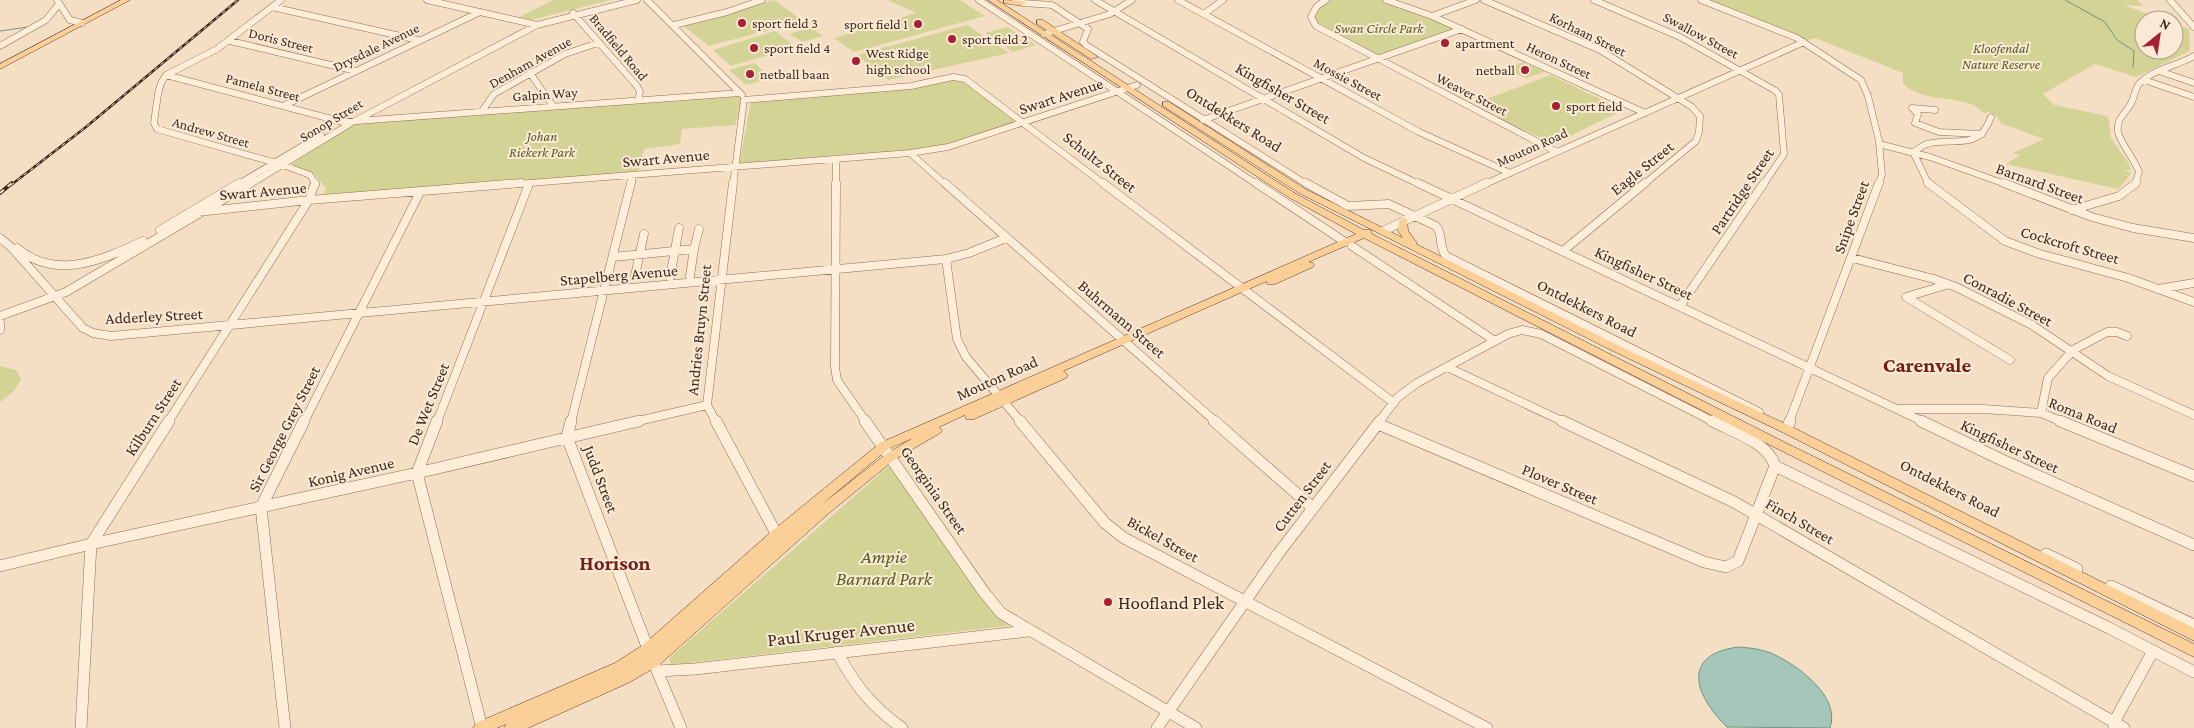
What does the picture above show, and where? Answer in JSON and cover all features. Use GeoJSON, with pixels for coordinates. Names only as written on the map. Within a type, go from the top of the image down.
{"type":"FeatureCollection","features":[{"type":"Feature","properties":{"kind":"main road"},"geometry":{"type":"LineString","coordinates":[[0,67],[126,0]]}},
{"type":"Feature","properties":{"kind":"main road","name":"Ontdekkers Road"},"geometry":{"type":"LineString","coordinates":[[992,0],[1293,196],[1443,262],[1615,348],[1786,429],[2194,635]]}},
{"type":"Feature","properties":{"kind":"main road","name":"Ontdekkers Road"},"geometry":{"type":"LineString","coordinates":[[1012,1],[1128,88]]}},
{"type":"Feature","properties":{"kind":"main road"},"geometry":{"type":"LineString","coordinates":[[1409,218],[1403,231],[1406,238],[1443,262]]}},
{"type":"Feature","properties":{"kind":"main road","name":"Ontdekkers Road"},"geometry":{"type":"LineString","coordinates":[[1373,232],[1780,445],[2194,651]]}},
{"type":"Feature","properties":{"kind":"main road","name":"Mouton Road"},"geometry":{"type":"LineString","coordinates":[[653,660],[780,540],[887,451],[1373,232]]}},
{"type":"Feature","properties":{"kind":"main road","name":"Paul Kruger Avenue"},"geometry":{"type":"LineString","coordinates":[[482,728],[620,667],[653,660]]}},
{"type":"Feature","properties":{"kind":"main road","name":"Paul Kruger Avenue"},"geometry":{"type":"LineString","coordinates":[[512,728],[625,678],[653,660]]}},
{"type":"Feature","properties":{"kind":"street"},"geometry":{"type":"LineString","coordinates":[[166,75],[230,41],[281,0]]}},
{"type":"Feature","properties":{"kind":"street"},"geometry":{"type":"LineString","coordinates":[[427,0],[533,24]]}},
{"type":"Feature","properties":{"kind":"street","name":"Sonop Street"},"geometry":{"type":"LineString","coordinates":[[52,295],[343,122],[533,24],[622,0]]}},
{"type":"Feature","properties":{"kind":"street","name":"Sonop Street"},"geometry":{"type":"LineString","coordinates":[[574,13],[637,0]]}},
{"type":"Feature","properties":{"kind":"street"},"geometry":{"type":"LineString","coordinates":[[647,0],[674,25],[742,96]]}},
{"type":"Feature","properties":{"kind":"street"},"geometry":{"type":"LineString","coordinates":[[674,25],[762,0]]}},
{"type":"Feature","properties":{"kind":"street","name":"Ontdekkers Road"},"geometry":{"type":"LineString","coordinates":[[979,0],[1128,88],[1349,244],[1496,341]]}},
{"type":"Feature","properties":{"kind":"street","name":"Kingfisher Street"},"geometry":{"type":"LineString","coordinates":[[1095,0],[1364,158],[1810,367],[2002,460],[2194,545]]}},
{"type":"Feature","properties":{"kind":"street"},"geometry":{"type":"LineString","coordinates":[[1044,34],[1115,12],[1132,0]]}},
{"type":"Feature","properties":{"kind":"street","name":"Mossie Street"},"geometry":{"type":"LineString","coordinates":[[1178,0],[1419,132],[1510,173]]}},
{"type":"Feature","properties":{"kind":"street"},"geometry":{"type":"LineString","coordinates":[[1204,14],[1223,0]]}},
{"type":"Feature","properties":{"kind":"street","name":"Weaver Street"},"geometry":{"type":"LineString","coordinates":[[1326,0],[1317,6],[1312,13],[1314,23],[1327,34],[1557,152]]}},
{"type":"Feature","properties":{"kind":"street","name":"Heron Street"},"geometry":{"type":"LineString","coordinates":[[1386,0],[1462,29],[1645,113]]}},
{"type":"Feature","properties":{"kind":"street"},"geometry":{"type":"LineString","coordinates":[[1432,16],[1476,0]]}},
{"type":"Feature","properties":{"kind":"street","name":"Korhaan Street"},"geometry":{"type":"LineString","coordinates":[[1484,0],[1604,52],[1678,98]]}},
{"type":"Feature","properties":{"kind":"street","name":"Swallow Street"},"geometry":{"type":"LineString","coordinates":[[1594,0],[1673,33],[1741,70]]}},
{"type":"Feature","properties":{"kind":"street","name":"Snipe Street"},"geometry":{"type":"LineString","coordinates":[[1701,0],[1804,42],[1866,84],[1879,144],[1883,173],[1788,426]]}},
{"type":"Feature","properties":{"kind":"street"},"geometry":{"type":"LineString","coordinates":[[2170,0],[2194,27]]}},
{"type":"Feature","properties":{"kind":"street","name":"Ontdekkers Road"},"geometry":{"type":"LineString","coordinates":[[1012,1],[1052,6],[1089,30],[1083,40],[1084,44],[1308,185],[1341,203],[1352,206],[1386,204],[1409,218],[1440,229],[1441,250],[1448,257],[2118,590],[2194,625]]}},
{"type":"Feature","properties":{"kind":"street"},"geometry":{"type":"LineString","coordinates":[[0,46],[46,20],[58,2],[70,20],[82,23]]}},
{"type":"Feature","properties":{"kind":"street"},"geometry":{"type":"LineString","coordinates":[[272,7],[418,40]]}},
{"type":"Feature","properties":{"kind":"street","name":"Drysdale Avenue"},"geometry":{"type":"LineString","coordinates":[[283,106],[480,12]]}},
{"type":"Feature","properties":{"kind":"street","name":"Bradfield Road"},"geometry":{"type":"LineString","coordinates":[[574,13],[637,86],[640,92],[638,100]]}},
{"type":"Feature","properties":{"kind":"street","name":"Sonop Street"},"geometry":{"type":"LineString","coordinates":[[52,295],[66,292],[353,122],[533,24]]}},
{"type":"Feature","properties":{"kind":"street"},"geometry":{"type":"LineString","coordinates":[[1203,120],[1462,29]]}},
{"type":"Feature","properties":{"kind":"street","name":"Doris Street"},"geometry":{"type":"LineString","coordinates":[[230,41],[356,72]]}},
{"type":"Feature","properties":{"kind":"street","name":"Mouton Road"},"geometry":{"type":"LineString","coordinates":[[1373,232],[1451,200],[1804,42]]}},
{"type":"Feature","properties":{"kind":"street","name":"Denham Avenue"},"geometry":{"type":"LineString","coordinates":[[482,111],[494,94],[574,50],[598,43]]}},
{"type":"Feature","properties":{"kind":"street"},"geometry":{"type":"LineString","coordinates":[[2072,210],[2125,195],[2136,184],[2140,173],[2138,166],[2122,142],[2118,125],[2122,116],[2132,102],[2138,84],[2159,71],[2194,56]]}},
{"type":"Feature","properties":{"kind":"street","name":"Partridge Street"},"geometry":{"type":"LineString","coordinates":[[1680,306],[1785,152],[1779,94],[1741,70]]}},
{"type":"Feature","properties":{"kind":"street"},"geometry":{"type":"LineString","coordinates":[[2159,71],[2194,83]]}},
{"type":"Feature","properties":{"kind":"street"},"geometry":{"type":"LineString","coordinates":[[530,74],[553,106]]}},
{"type":"Feature","properties":{"kind":"street","name":"Pamela Street"},"geometry":{"type":"LineString","coordinates":[[166,75],[343,122],[353,122]]}},
{"type":"Feature","properties":{"kind":"street","name":"Andrew Street"},"geometry":{"type":"LineString","coordinates":[[166,75],[161,83],[154,123],[156,128],[283,165]]}},
{"type":"Feature","properties":{"kind":"street","name":"Schultz Street"},"geometry":{"type":"LineString","coordinates":[[742,96],[911,86],[956,77],[967,80],[1394,402]]}},
{"type":"Feature","properties":{"kind":"street"},"geometry":{"type":"LineString","coordinates":[[2144,80],[2194,97]]}},
{"type":"Feature","properties":{"kind":"street","name":"Swart Avenue"},"geometry":{"type":"LineString","coordinates":[[189,213],[309,200],[910,154],[948,147],[1128,88]]}},
{"type":"Feature","properties":{"kind":"street","name":"Galpin Way"},"geometry":{"type":"LineString","coordinates":[[353,122],[638,100],[742,96]]}},
{"type":"Feature","properties":{"kind":"street","name":"Andries Bruyn Street"},"geometry":{"type":"LineString","coordinates":[[742,96],[736,166],[707,405],[780,540]]}},
{"type":"Feature","properties":{"kind":"street","name":"Eagle Street"},"geometry":{"type":"LineString","coordinates":[[1562,251],[1696,141],[1699,132],[1700,116],[1695,109],[1678,98]]}},
{"type":"Feature","properties":{"kind":"street"},"geometry":{"type":"LineString","coordinates":[[1935,110],[1918,107],[1912,108],[1918,114],[1915,123],[1925,128],[1942,132],[1983,134]]}},
{"type":"Feature","properties":{"kind":"street"},"geometry":{"type":"LineString","coordinates":[[1913,152],[1926,144],[1974,139],[1983,134],[1988,128],[1991,117]]}},
{"type":"Feature","properties":{"kind":"street","name":"Barnard Street"},"geometry":{"type":"LineString","coordinates":[[1879,144],[1913,152],[2025,190],[2072,210],[2120,225],[2194,238]]}},
{"type":"Feature","properties":{"kind":"street","name":"Cockcroft Street"},"geometry":{"type":"LineString","coordinates":[[1913,152],[1929,185],[2000,238],[2033,252],[2113,273],[2194,302]]}},
{"type":"Feature","properties":{"kind":"street","name":"Buhrmann Street"},"geometry":{"type":"LineString","coordinates":[[910,154],[1313,508]]}},
{"type":"Feature","properties":{"kind":"street","name":"Georginia Street"},"geometry":{"type":"LineString","coordinates":[[836,159],[835,373],[837,380],[993,605],[1001,613],[1028,631],[1196,728]]}},
{"type":"Feature","properties":{"kind":"street","name":"Kilburn Street"},"geometry":{"type":"LineString","coordinates":[[81,728],[91,544],[315,190],[315,180],[310,175],[283,165]]}},
{"type":"Feature","properties":{"kind":"street","name":"Judd Street"},"geometry":{"type":"LineString","coordinates":[[633,175],[567,437],[681,728]]}},
{"type":"Feature","properties":{"kind":"street","name":"De Wet Street"},"geometry":{"type":"LineString","coordinates":[[417,473],[529,184]]}},
{"type":"Feature","properties":{"kind":"street","name":"Sir George Grey Street"},"geometry":{"type":"LineString","coordinates":[[285,728],[261,508],[420,192]]}},
{"type":"Feature","properties":{"kind":"street"},"geometry":{"type":"LineString","coordinates":[[670,277],[679,228]]}},
{"type":"Feature","properties":{"kind":"street"},"geometry":{"type":"LineString","coordinates":[[690,276],[699,229]]}},
{"type":"Feature","properties":{"kind":"street"},"geometry":{"type":"LineString","coordinates":[[635,276],[644,234]]}},
{"type":"Feature","properties":{"kind":"street"},"geometry":{"type":"LineString","coordinates":[[0,238],[11,243],[32,259],[48,264],[78,264],[117,253],[143,241]]}},
{"type":"Feature","properties":{"kind":"street","name":"Adderley Street"},"geometry":{"type":"LineString","coordinates":[[0,238],[12,247],[52,295],[83,328],[102,336],[230,326]]}},
{"type":"Feature","properties":{"kind":"street","name":"Stapelberg Avenue"},"geometry":{"type":"LineString","coordinates":[[230,326],[946,260],[1006,238]]}},
{"type":"Feature","properties":{"kind":"street"},"geometry":{"type":"LineString","coordinates":[[613,257],[694,249]]}},
{"type":"Feature","properties":{"kind":"street","name":"Conradie Street"},"geometry":{"type":"LineString","coordinates":[[1852,258],[1949,284],[2032,325],[2071,353],[2133,388],[2194,415]]}},
{"type":"Feature","properties":{"kind":"street","name":"Bickel Street"},"geometry":{"type":"LineString","coordinates":[[946,260],[959,347],[1000,399],[1110,527],[1124,538],[1487,728]]}},
{"type":"Feature","properties":{"kind":"street"},"geometry":{"type":"LineString","coordinates":[[2158,289],[2194,283]]}},
{"type":"Feature","properties":{"kind":"street"},"geometry":{"type":"LineString","coordinates":[[1949,284],[1906,297],[2010,360]]}},
{"type":"Feature","properties":{"kind":"street"},"geometry":{"type":"LineString","coordinates":[[0,316],[52,295]]}},
{"type":"Feature","properties":{"kind":"street"},"geometry":{"type":"LineString","coordinates":[[0,323],[0,330]]}},
{"type":"Feature","properties":{"kind":"street","name":"Cutten Street"},"geometry":{"type":"LineString","coordinates":[[1157,728],[1245,600],[1394,402],[1417,383],[1516,331],[1526,330],[1541,334],[1758,445],[1773,461]]}},
{"type":"Feature","properties":{"kind":"street"},"geometry":{"type":"LineString","coordinates":[[2041,413],[2048,378],[2071,353],[2107,332],[2117,332],[2127,336]]}},
{"type":"Feature","properties":{"kind":"street","name":"Finch Street"},"geometry":{"type":"LineString","coordinates":[[1447,367],[1756,514],[2117,726]]}},
{"type":"Feature","properties":{"kind":"street","name":"Konig Avenue"},"geometry":{"type":"LineString","coordinates":[[0,566],[91,544],[417,473],[707,405]]}},
{"type":"Feature","properties":{"kind":"street","name":"Roma Road"},"geometry":{"type":"LineString","coordinates":[[1896,409],[2041,413],[2194,476]]}},
{"type":"Feature","properties":{"kind":"street","name":"Plover Street"},"geometry":{"type":"LineString","coordinates":[[1378,424],[1718,567],[1732,567],[1738,561],[1756,514]]}},
{"type":"Feature","properties":{"kind":"street"},"geometry":{"type":"LineString","coordinates":[[1756,514],[1773,461],[2194,672]]}},
{"type":"Feature","properties":{"kind":"street"},"geometry":{"type":"LineString","coordinates":[[417,473],[482,728]]}},
{"type":"Feature","properties":{"kind":"street","name":"Paul Kruger Avenue"},"geometry":{"type":"LineString","coordinates":[[653,660],[695,669],[1028,631]]}},
{"type":"Feature","properties":{"kind":"street"},"geometry":{"type":"LineString","coordinates":[[2117,726],[2153,651]]}},
{"type":"Feature","properties":{"kind":"street"},"geometry":{"type":"LineString","coordinates":[[837,652],[866,700],[902,728]]}},
{"type":"Feature","properties":{"kind":"green space"},"geometry":{"type":"Polygon","coordinates":[[[553,0],[611,0],[531,20],[519,17],[553,0]]]}},
{"type":"Feature","properties":{"kind":"green space","name":"sport field 3"},"geometry":{"type":"Polygon","coordinates":[[[774,0],[803,21],[709,46],[682,25],[774,0]]]}},
{"type":"Feature","properties":{"kind":"green space","name":"sport field 1"},"geometry":{"type":"Polygon","coordinates":[[[888,0],[960,0],[985,16],[854,52],[834,38],[916,13],[888,0]]]}},
{"type":"Feature","properties":{"kind":"green space","name":"Swan Circle Park"},"geometry":{"type":"Polygon","coordinates":[[[1326,0],[1386,0],[1462,29],[1376,59],[1316,26],[1312,13],[1326,0]]]}},
{"type":"Feature","properties":{"kind":"green space","name":"Kloofendal Nature Reserve"},"geometry":{"type":"Polygon","coordinates":[[[1709,0],[2137,0],[2144,6],[2124,5],[2137,10],[2134,10],[2134,60],[2171,60],[2136,77],[2095,64],[2043,94],[2054,105],[2108,116],[2111,138],[2131,170],[2125,170],[2131,172],[2118,189],[2006,164],[2020,155],[2013,153],[2044,139],[2001,124],[1997,116],[1989,112],[1984,113],[1976,106],[1918,93],[1903,84],[1903,73],[1815,38],[1808,40],[1709,0]]]}},
{"type":"Feature","properties":{"kind":"green space","name":"sport field 2"},"geometry":{"type":"Polygon","coordinates":[[[967,25],[1009,53],[888,80],[857,55],[967,25]]]}},
{"type":"Feature","properties":{"kind":"green space"},"geometry":{"type":"Polygon","coordinates":[[[810,27],[823,36],[802,42],[790,34],[810,27]]]}},
{"type":"Feature","properties":{"kind":"green space"},"geometry":{"type":"Polygon","coordinates":[[[1007,27],[1036,45],[1013,52],[985,33],[1007,27]]]}},
{"type":"Feature","properties":{"kind":"green space","name":"Kloofendal Nature Reserve"},"geometry":{"type":"Polygon","coordinates":[[[2184,27],[2189,29],[2190,51],[2184,54],[2184,27]]]}},
{"type":"Feature","properties":{"kind":"green space","name":"sport field 4"},"geometry":{"type":"Polygon","coordinates":[[[775,31],[796,47],[731,66],[713,50],[775,31]]]}},
{"type":"Feature","properties":{"kind":"green space","name":"netball"},"geometry":{"type":"Polygon","coordinates":[[[1523,62],[1545,72],[1526,78],[1506,69],[1523,62]]]}},
{"type":"Feature","properties":{"kind":"green space","name":"netball baan"},"geometry":{"type":"Polygon","coordinates":[[[755,63],[770,78],[746,85],[729,70],[755,63]]]}},
{"type":"Feature","properties":{"kind":"green space","name":"sport field"},"geometry":{"type":"Polygon","coordinates":[[[1550,75],[1623,110],[1554,144],[1498,118],[1505,114],[1493,102],[1487,99],[1550,75]]]}},
{"type":"Feature","properties":{"kind":"green space"},"geometry":{"type":"Polygon","coordinates":[[[949,79],[963,79],[1022,124],[948,147],[739,166],[751,101],[916,88],[949,79]]]}},
{"type":"Feature","properties":{"kind":"green space","name":"Johan Riekerk Park"},"geometry":{"type":"Polygon","coordinates":[[[742,93],[746,95],[735,125],[682,129],[680,144],[644,149],[638,172],[320,200],[326,188],[314,174],[290,165],[355,123],[742,93]]]}},
{"type":"Feature","properties":{"kind":"green space"},"geometry":{"type":"Polygon","coordinates":[[[0,366],[16,370],[21,379],[14,391],[0,402],[0,366]]]}},
{"type":"Feature","properties":{"kind":"green space","name":"Ampie Barnard Park"},"geometry":{"type":"Polygon","coordinates":[[[898,458],[1015,625],[671,665],[669,658],[898,458]]]}},
{"type":"Feature","properties":{"kind":"shaded area"},"geometry":{"type":"Polygon","coordinates":[[[1738,647],[1769,652],[1794,666],[1815,683],[1829,704],[1832,716],[1830,728],[1727,727],[1707,703],[1701,690],[1699,678],[1701,668],[1707,659],[1720,651],[1738,647]]]}},
{"type":"Feature","properties":{"kind":"waterway"},"geometry":{"type":"LineString","coordinates":[[2065,0],[2105,22],[2117,40],[2134,51],[2133,67]]}},
{"type":"Feature","properties":{"kind":"waterway"},"geometry":{"type":"LineString","coordinates":[[0,31],[28,27]]}},
{"type":"Feature","properties":{"kind":"railway"},"geometry":{"type":"LineString","coordinates":[[11,185],[86,127],[238,0]]}},
{"type":"Feature","properties":{"kind":"railway"},"geometry":{"type":"LineString","coordinates":[[0,193],[12,183]]}},
{"type":"Feature","properties":{"kind":"place","name":"sport field 3"},"geometry":{"type":"Point","coordinates":[742,23]}},
{"type":"Feature","properties":{"kind":"place","name":"sport field 1"},"geometry":{"type":"Point","coordinates":[918,24]}},
{"type":"Feature","properties":{"kind":"place","name":"sport field 2"},"geometry":{"type":"Point","coordinates":[952,39]}},
{"type":"Feature","properties":{"kind":"place","name":"apartment"},"geometry":{"type":"Point","coordinates":[1445,43]}},
{"type":"Feature","properties":{"kind":"place","name":"sport field 4"},"geometry":{"type":"Point","coordinates":[754,48]}},
{"type":"Feature","properties":{"kind":"place","name":"West Ridge high school"},"geometry":{"type":"Point","coordinates":[856,61]}},
{"type":"Feature","properties":{"kind":"place","name":"netball"},"geometry":{"type":"Point","coordinates":[1525,70]}},
{"type":"Feature","properties":{"kind":"place","name":"netball baan"},"geometry":{"type":"Point","coordinates":[750,74]}},
{"type":"Feature","properties":{"kind":"place","name":"sport field"},"geometry":{"type":"Point","coordinates":[1556,106]}},
{"type":"Feature","properties":{"kind":"place","name":"Hoofland Plek"},"geometry":{"type":"Point","coordinates":[1108,602]}},
{"type":"Feature","properties":{"kind":"district","name":"Carenvale"},"geometry":{"type":"Point","coordinates":[1927,365]}},
{"type":"Feature","properties":{"kind":"district","name":"Horison"},"geometry":{"type":"Point","coordinates":[615,563]}}]}
